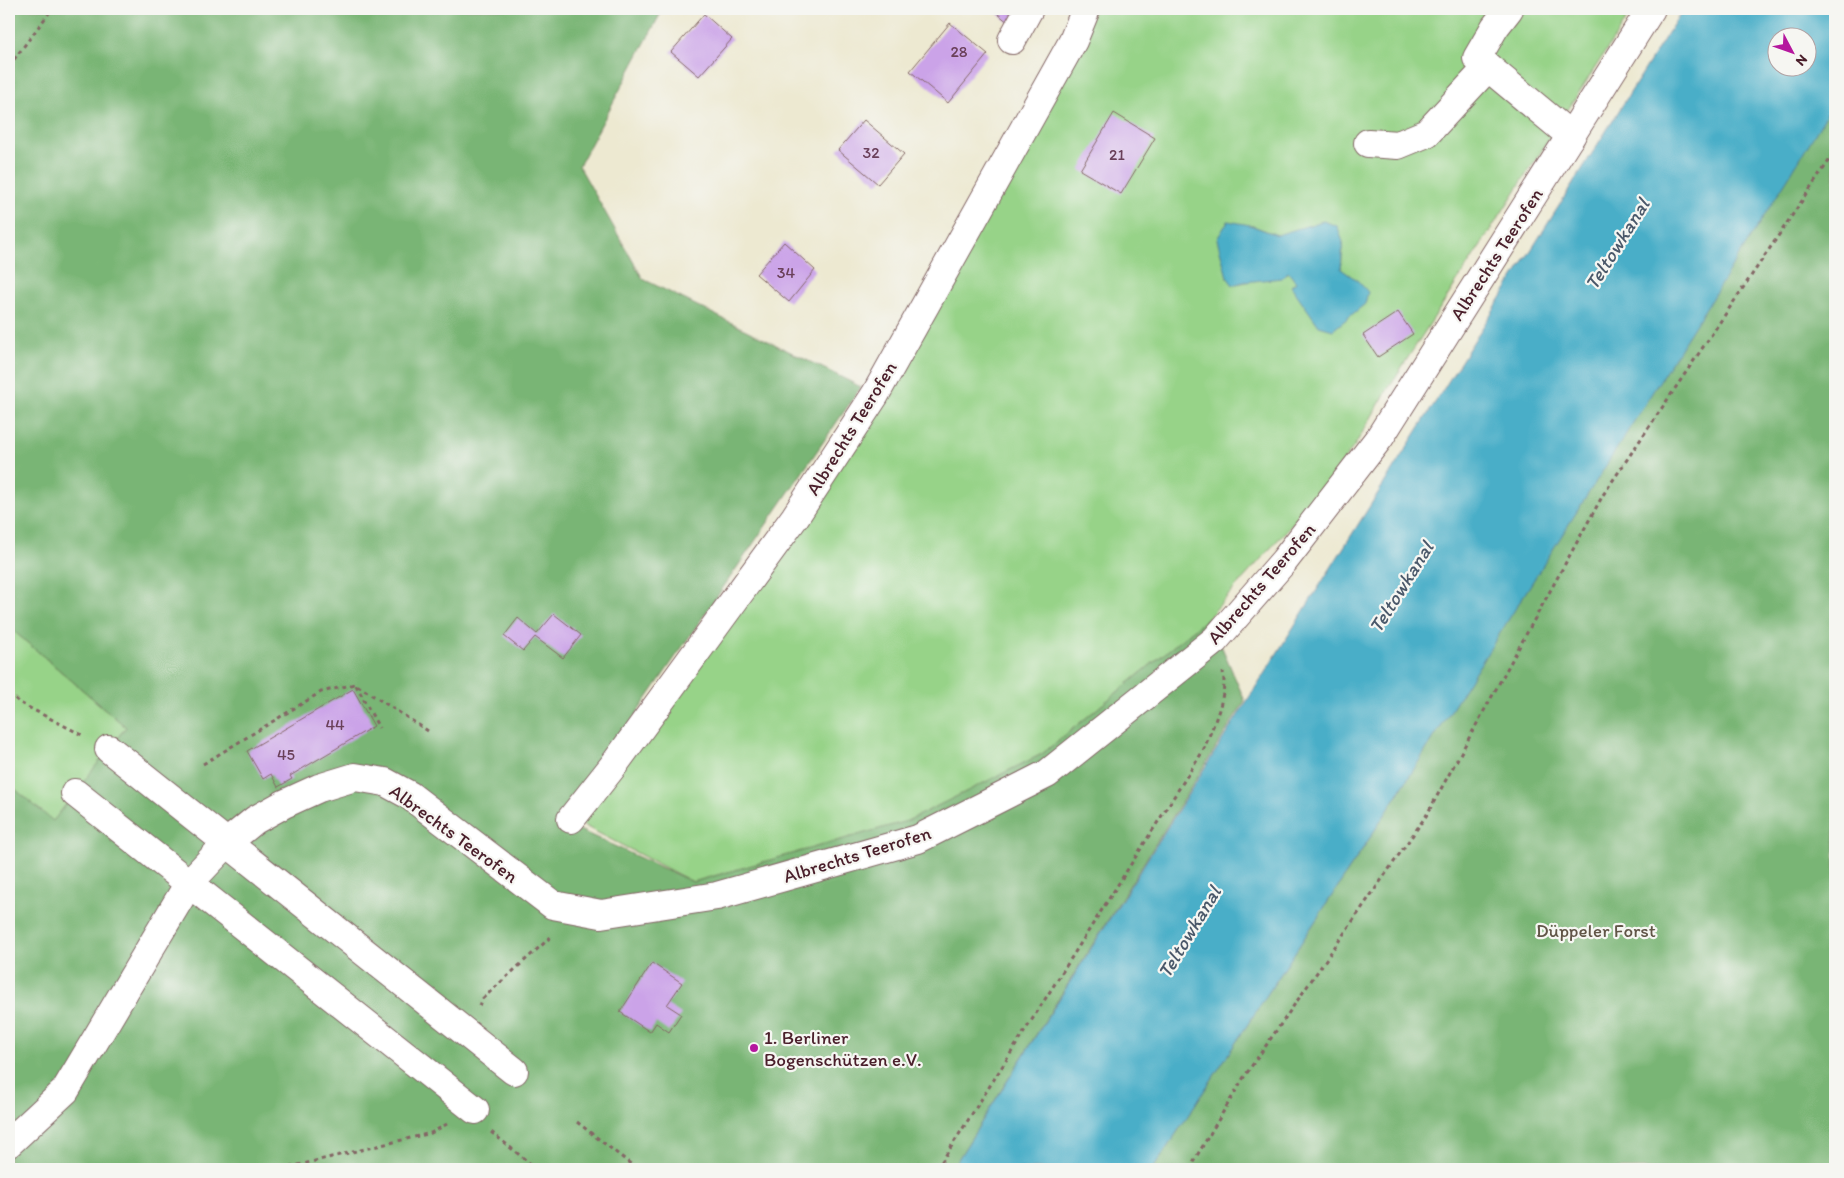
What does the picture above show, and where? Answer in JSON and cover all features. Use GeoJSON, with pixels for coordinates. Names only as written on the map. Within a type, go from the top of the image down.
{"type":"FeatureCollection","features":[{"type":"Feature","properties":{"kind":"street"},"geometry":{"type":"LineString","coordinates":[[1012,40],[1029,9]]}},
{"type":"Feature","properties":{"kind":"street","name":"Albrechts Teerofen"},"geometry":{"type":"LineString","coordinates":[[571,819],[613,766],[796,517],[875,394],[1073,41],[1086,9]]}},
{"type":"Feature","properties":{"kind":"street"},"geometry":{"type":"LineString","coordinates":[[1509,9],[1494,27],[1478,58],[1571,136]]}},
{"type":"Feature","properties":{"kind":"street","name":"Albrechts Teerofen"},"geometry":{"type":"LineString","coordinates":[[9,1143],[65,1091],[188,883],[228,842],[256,820],[284,804],[319,788],[354,778],[385,782],[409,796],[553,905],[601,914],[717,896],[918,839],[1047,774],[1215,640],[1284,562],[1380,436],[1651,9]]}},
{"type":"Feature","properties":{"kind":"street"},"geometry":{"type":"LineString","coordinates":[[1368,143],[1398,145],[1427,133],[1488,67]]}},
{"type":"Feature","properties":{"kind":"street"},"geometry":{"type":"LineString","coordinates":[[109,748],[514,1072]]}},
{"type":"Feature","properties":{"kind":"street"},"geometry":{"type":"LineString","coordinates":[[75,793],[188,883],[464,1115]]}},
{"type":"Feature","properties":{"kind":"path"},"geometry":{"type":"LineString","coordinates":[[9,66],[52,9]]}},
{"type":"Feature","properties":{"kind":"path"},"geometry":{"type":"LineString","coordinates":[[1188,1169],[1244,1077],[1426,816],[1603,495],[1835,152]]}},
{"type":"Feature","properties":{"kind":"path"},"geometry":{"type":"LineString","coordinates":[[937,1169],[1203,751],[1216,719],[1225,682],[1215,640]]}},
{"type":"Feature","properties":{"kind":"path"},"geometry":{"type":"LineString","coordinates":[[355,684],[379,728]]}},
{"type":"Feature","properties":{"kind":"path"},"geometry":{"type":"LineString","coordinates":[[203,764],[321,692],[355,684],[428,731]]}},
{"type":"Feature","properties":{"kind":"path"},"geometry":{"type":"LineString","coordinates":[[9,693],[20,703],[109,748]]}},
{"type":"Feature","properties":{"kind":"path"},"geometry":{"type":"LineString","coordinates":[[475,1040],[473,1021],[481,1000],[557,931],[567,908]]}},
{"type":"Feature","properties":{"kind":"path"},"geometry":{"type":"LineString","coordinates":[[282,1169],[431,1133],[464,1115]]}},
{"type":"Feature","properties":{"kind":"path"},"geometry":{"type":"LineString","coordinates":[[577,1122],[637,1169]]}},
{"type":"Feature","properties":{"kind":"path"},"geometry":{"type":"LineString","coordinates":[[491,1132],[538,1169],[544,1164],[550,1169]]}},
{"type":"Feature","properties":{"kind":"green space"},"geometry":{"type":"Polygon","coordinates":[[[9,9],[663,9],[579,166],[643,279],[861,387],[562,822],[693,882],[907,821],[1042,754],[1209,617],[1245,701],[952,1169],[9,1169],[9,784],[53,821],[126,727],[9,627],[9,9]]]}},
{"type":"Feature","properties":{"kind":"green space"},"geometry":{"type":"Polygon","coordinates":[[[1095,9],[1633,9],[1391,384],[1355,445],[1319,494],[1209,617],[1042,754],[908,821],[693,882],[571,819],[795,517],[1095,9]],[[1250,225],[1233,285],[1288,272],[1296,282],[1291,286],[1358,281],[1341,270],[1343,242],[1277,235],[1250,225]]]}},
{"type":"Feature","properties":{"kind":"green space","name":"Düppeler Forst"},"geometry":{"type":"Polygon","coordinates":[[[1835,101],[1835,1169],[1153,1169],[1388,810],[1835,101]]]}},
{"type":"Feature","properties":{"kind":"green space"},"geometry":{"type":"Polygon","coordinates":[[[9,627],[126,727],[53,822],[9,784],[9,627]]]}},
{"type":"Feature","properties":{"kind":"water","name":"Teltowkanal"},"geometry":{"type":"Polygon","coordinates":[[[1683,9],[1835,9],[1835,101],[1388,810],[1153,1169],[952,1169],[1683,9]]]}},
{"type":"Feature","properties":{"kind":"water"},"geometry":{"type":"Polygon","coordinates":[[[1228,221],[1250,225],[1277,235],[1323,221],[1337,226],[1343,242],[1341,269],[1358,281],[1368,292],[1365,304],[1333,330],[1319,326],[1291,286],[1296,282],[1288,272],[1282,278],[1233,285],[1227,277],[1217,239],[1228,221]]]}},
{"type":"Feature","properties":{"kind":"building"},"geometry":{"type":"Polygon","coordinates":[[[992,9],[1022,9],[1009,23],[992,9]]]}},
{"type":"Feature","properties":{"kind":"building"},"geometry":{"type":"Polygon","coordinates":[[[704,14],[732,39],[699,76],[671,52],[704,14]]]}},
{"type":"Feature","properties":{"kind":"building"},"geometry":{"type":"Polygon","coordinates":[[[950,23],[988,54],[948,103],[910,71],[950,23]]]}},
{"type":"Feature","properties":{"kind":"building"},"geometry":{"type":"Polygon","coordinates":[[[1114,113],[1155,138],[1121,194],[1080,170],[1114,113]]]}},
{"type":"Feature","properties":{"kind":"building"},"geometry":{"type":"Polygon","coordinates":[[[864,120],[904,154],[878,184],[838,150],[864,120]]]}},
{"type":"Feature","properties":{"kind":"building"},"geometry":{"type":"Polygon","coordinates":[[[784,242],[815,270],[789,302],[756,274],[784,242]]]}},
{"type":"Feature","properties":{"kind":"building"},"geometry":{"type":"Polygon","coordinates":[[[1398,312],[1413,334],[1378,357],[1363,335],[1398,312]]]}},
{"type":"Feature","properties":{"kind":"building"},"geometry":{"type":"Polygon","coordinates":[[[554,614],[581,635],[563,658],[535,637],[523,651],[504,636],[518,618],[537,634],[554,614]]]}},
{"type":"Feature","properties":{"kind":"building"},"geometry":{"type":"Polygon","coordinates":[[[353,689],[374,726],[290,776],[292,779],[278,787],[271,774],[263,779],[247,751],[353,689]]]}},
{"type":"Feature","properties":{"kind":"building"},"geometry":{"type":"Polygon","coordinates":[[[652,963],[682,983],[667,1005],[681,1014],[669,1032],[656,1023],[650,1032],[620,1012],[652,963]]]}},
{"type":"Feature","properties":{"kind":"place","name":"1. Berliner Bogenschützen e.V."},"geometry":{"type":"Point","coordinates":[754,1048]}}]}
